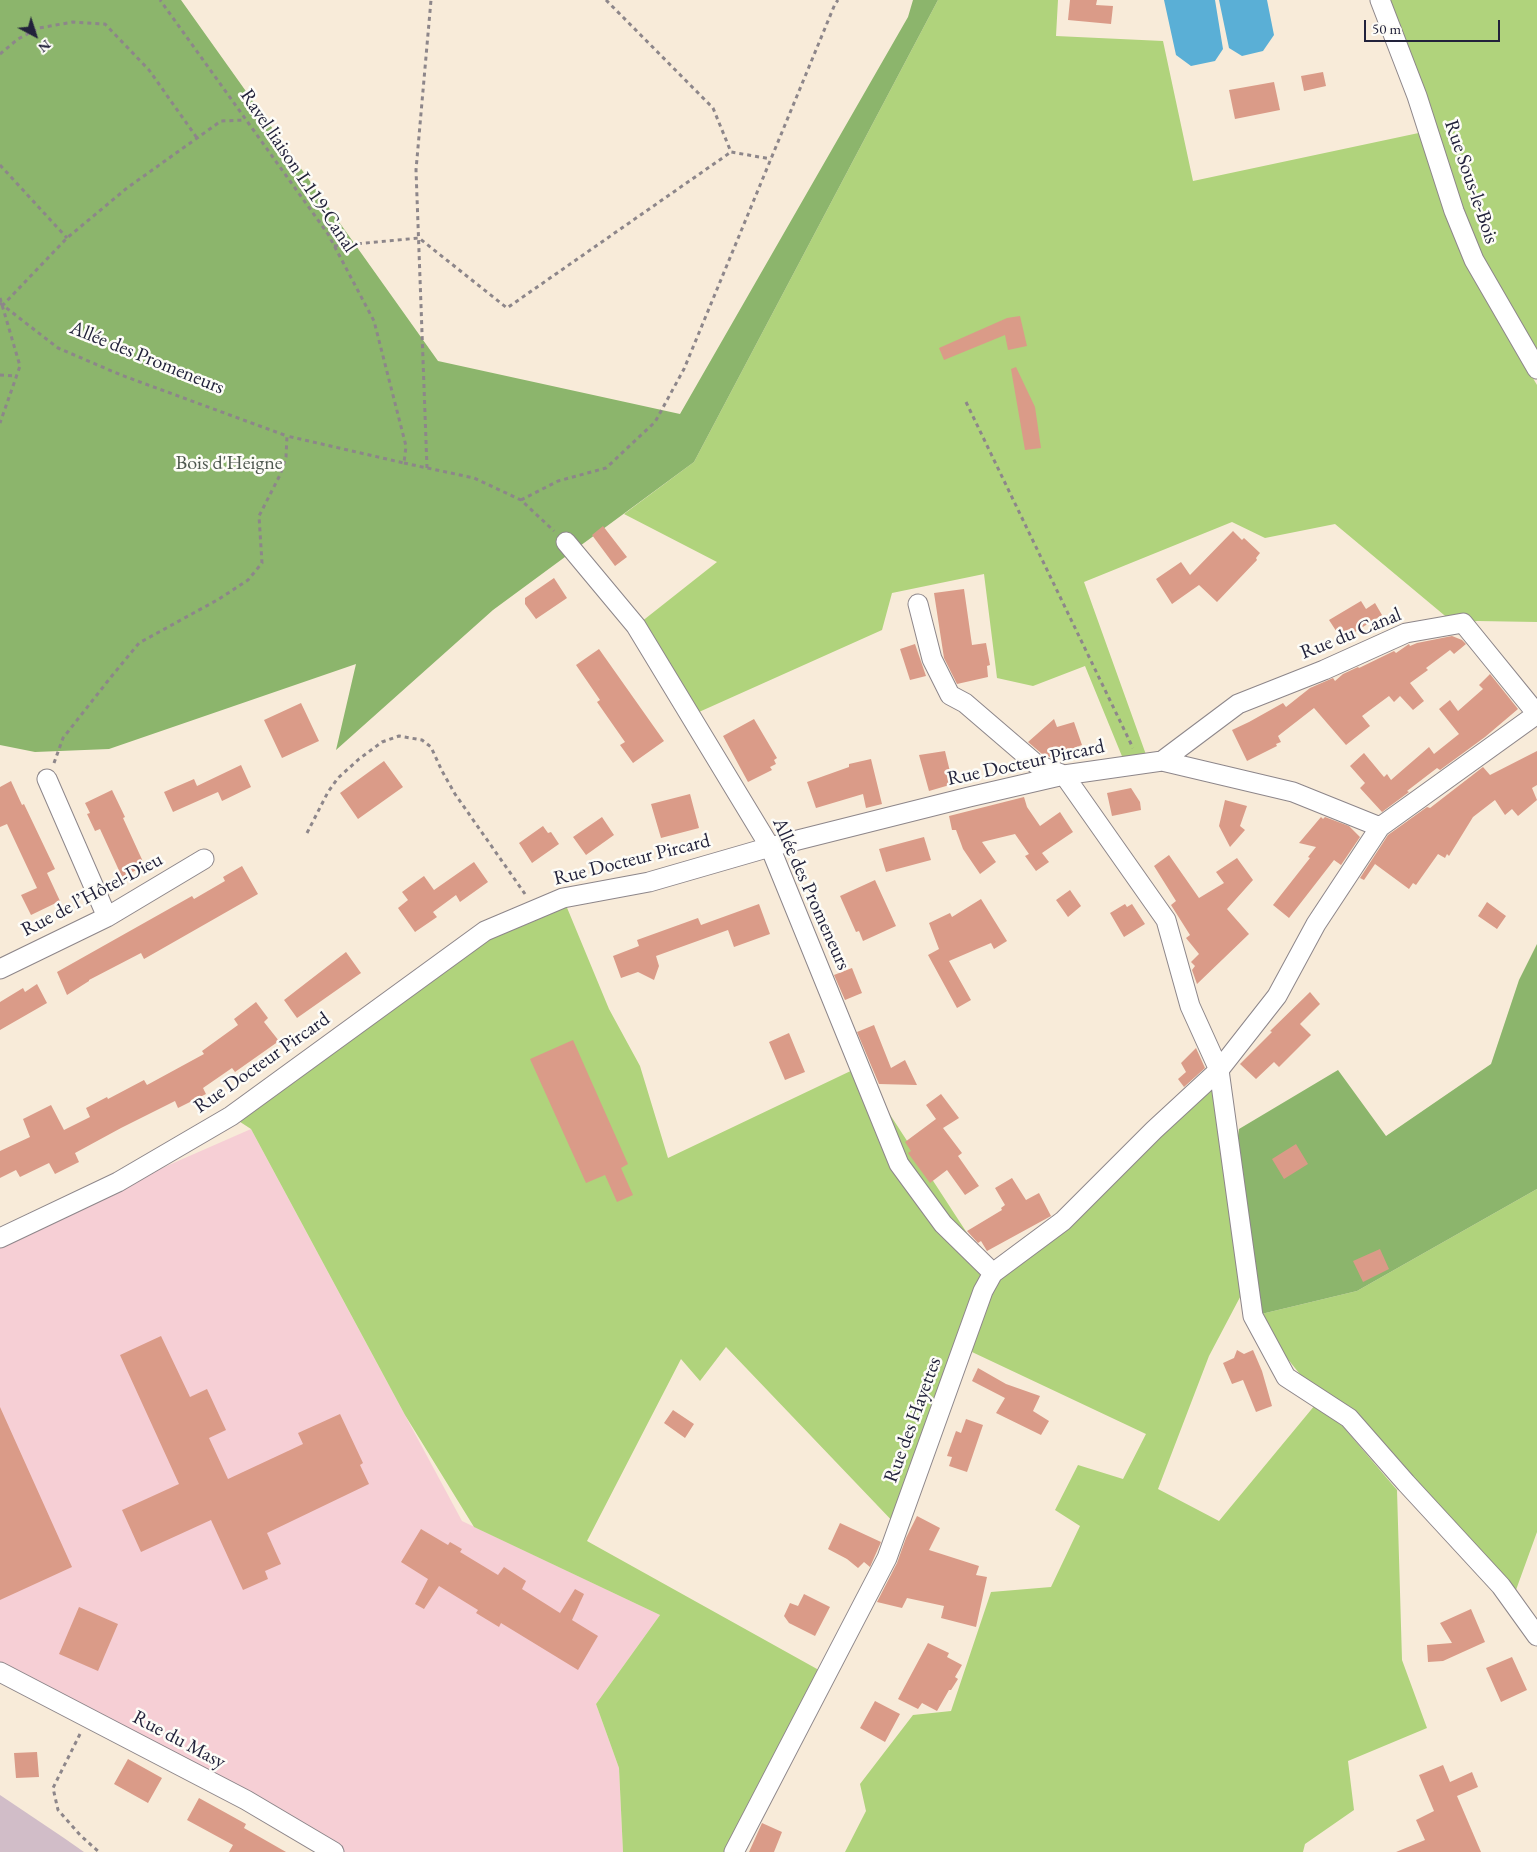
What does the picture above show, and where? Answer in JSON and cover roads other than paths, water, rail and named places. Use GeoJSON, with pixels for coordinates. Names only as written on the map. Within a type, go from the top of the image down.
{"type":"FeatureCollection","features":[{"type":"Feature","properties":{"kind":"street","name":"Rue Sous-le-Bois"},"geometry":{"type":"LineString","coordinates":[[1380,0],[1417,96],[1454,211],[1474,260],[1537,369]]}},
{"type":"Feature","properties":{"kind":"street","name":"Allée des Promeneurs"},"geometry":{"type":"LineString","coordinates":[[566,542],[636,626],[770,847],[899,1164],[944,1224],[993,1273]]}},
{"type":"Feature","properties":{"kind":"street"},"geometry":{"type":"LineString","coordinates":[[918,604],[932,659],[950,694],[965,703],[1036,764],[1064,775],[1166,920],[1190,1006],[1219,1070],[1253,1316],[1286,1377],[1349,1418],[1501,1586],[1537,1636]]}},
{"type":"Feature","properties":{"kind":"street","name":"Rue du Canal"},"geometry":{"type":"LineString","coordinates":[[1162,761],[1238,704],[1324,670],[1406,633],[1463,623],[1537,714]]}},
{"type":"Feature","properties":{"kind":"street"},"geometry":{"type":"LineString","coordinates":[[1380,827],[1537,714]]}},
{"type":"Feature","properties":{"kind":"street","name":"Rue Docteur Pircard"},"geometry":{"type":"LineString","coordinates":[[0,1238],[118,1182],[230,1116],[485,931],[563,898],[648,882],[770,847],[1064,775],[1162,761],[1293,792],[1380,827]]}},
{"type":"Feature","properties":{"kind":"street"},"geometry":{"type":"LineString","coordinates":[[47,779],[107,917]]}},
{"type":"Feature","properties":{"kind":"street","name":"Rue des Hayettes"},"geometry":{"type":"LineString","coordinates":[[734,1852],[887,1558],[983,1292],[993,1273],[1063,1221],[1154,1130],[1219,1070],[1277,996],[1316,924],[1380,827]]}},
{"type":"Feature","properties":{"kind":"street","name":"Rue de l’Hôtel-Dieu"},"geometry":{"type":"LineString","coordinates":[[0,968],[107,917],[204,859]]}},
{"type":"Feature","properties":{"kind":"street","name":"Rue du Masy"},"geometry":{"type":"LineString","coordinates":[[0,1672],[246,1800],[334,1852]]}},
{"type":"Feature","properties":{"kind":"water"},"geometry":{"type":"Polygon","coordinates":[[[1164,0],[1215,0],[1223,49],[1215,61],[1191,66],[1176,55],[1164,0]]]}},
{"type":"Feature","properties":{"kind":"water"},"geometry":{"type":"Polygon","coordinates":[[[1219,0],[1267,0],[1274,35],[1263,51],[1242,56],[1229,48],[1219,0]]]}},
{"type":"Feature","properties":{"kind":"park label","name":"Bois d'Heigne"},"geometry":{"type":"Point","coordinates":[229,464]}}]}
